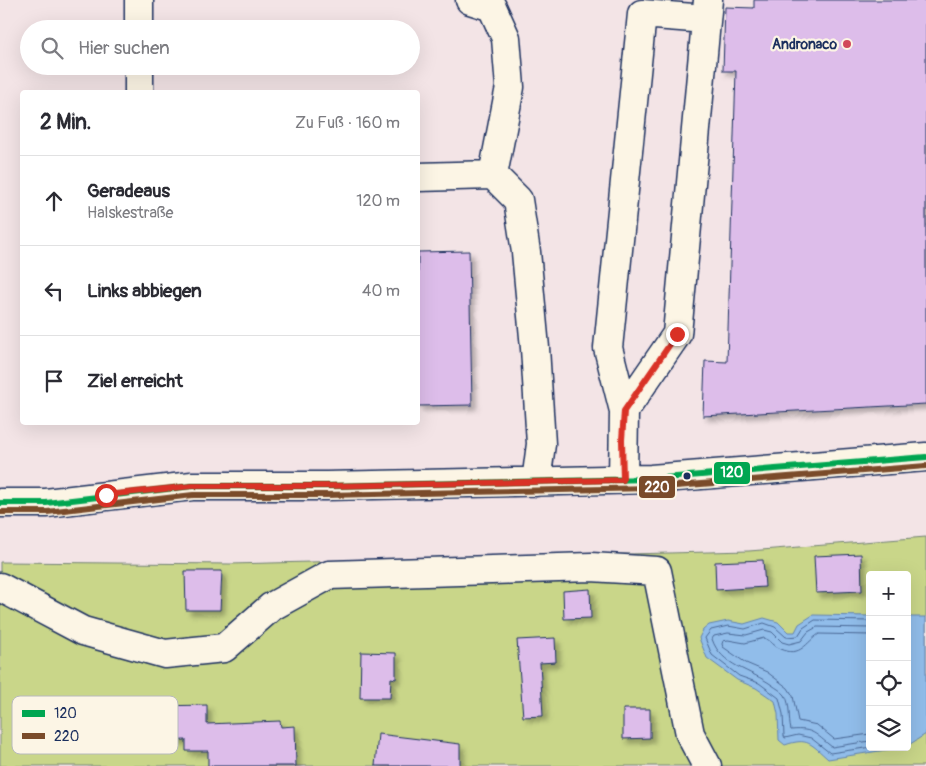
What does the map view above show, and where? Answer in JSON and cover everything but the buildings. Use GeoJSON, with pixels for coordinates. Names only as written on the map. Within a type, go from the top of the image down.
{"type":"FeatureCollection","features":[{"type":"Feature","properties":{"kind":"street"},"geometry":{"type":"LineString","coordinates":[[138,0],[139,20]]}},
{"type":"Feature","properties":{"kind":"street"},"geometry":{"type":"LineString","coordinates":[[470,0],[492,7],[506,38],[510,87],[493,175]]}},
{"type":"Feature","properties":{"kind":"street"},"geometry":{"type":"LineString","coordinates":[[623,480],[622,440],[624,411],[608,348],[642,14],[707,10],[677,334],[624,411]]}},
{"type":"Feature","properties":{"kind":"street"},"geometry":{"type":"LineString","coordinates":[[139,75],[139,90]]}},
{"type":"Feature","properties":{"kind":"street"},"geometry":{"type":"LineString","coordinates":[[420,178],[493,175],[518,200],[526,252],[535,348],[541,444],[536,482]]}},
{"type":"Feature","properties":{"kind":"street"},"geometry":{"type":"LineString","coordinates":[[0,503],[46,503],[192,486],[326,486],[623,480],[926,457]]}},
{"type":"Feature","properties":{"kind":"street"},"geometry":{"type":"LineString","coordinates":[[0,587],[84,631],[165,654],[224,648],[271,607],[329,575],[591,567],[657,571],[690,734],[707,766]]}},
{"type":"Feature","properties":{"kind":"green space"},"geometry":{"type":"Polygon","coordinates":[[[926,537],[926,766],[0,766],[0,562],[231,564],[749,551],[926,537]]]}},
{"type":"Feature","properties":{"kind":"water"},"geometry":{"type":"Polygon","coordinates":[[[813,615],[866,616],[866,751],[879,751],[828,759],[809,743],[799,742],[785,745],[779,740],[778,714],[775,701],[756,688],[737,680],[707,658],[699,638],[703,630],[709,625],[728,621],[744,624],[764,618],[778,622],[788,632],[795,632],[799,624],[813,615]]]}},
{"type":"Feature","properties":{"kind":"water"},"geometry":{"type":"Polygon","coordinates":[[[911,617],[926,617],[926,734],[911,743],[911,617]]]}},
{"type":"Feature","properties":{"kind":"transit line","name":"120"},"geometry":{"type":"LineString","coordinates":[[0,503],[46,503],[192,486],[326,486],[651,479],[926,457]]}},
{"type":"Feature","properties":{"kind":"transit line","name":"220"},"geometry":{"type":"LineString","coordinates":[[0,512],[47,512],[193,495],[326,495],[651,488],[926,466]]}},
{"type":"Feature","properties":{"kind":"place","name":"Andronaco"},"geometry":{"type":"Point","coordinates":[847,44]}},
{"type":"Feature","properties":{"kind":"route"},"geometry":{"type":"LineString","coordinates":[[106,495],[192,486],[326,486],[623,480],[622,440],[624,411],[677,334]]}}]}
